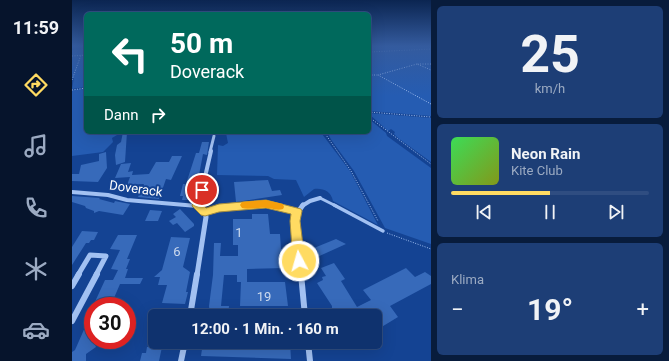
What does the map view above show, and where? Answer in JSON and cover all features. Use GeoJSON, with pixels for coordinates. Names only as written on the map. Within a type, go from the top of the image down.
{"type":"FeatureCollection","features":[{"type":"Feature","properties":{"kind":"street"},"geometry":{"type":"LineString","coordinates":[[191,309],[206,217],[205,212],[197,206],[199,203],[214,136]]}},
{"type":"Feature","properties":{"kind":"street","name":"Doverack"},"geometry":{"type":"LineString","coordinates":[[72,192],[108,195],[127,200],[197,206]]}},
{"type":"Feature","properties":{"kind":"street"},"geometry":{"type":"LineString","coordinates":[[304,309],[295,221],[297,211],[303,205],[312,199],[320,198]]}},
{"type":"Feature","properties":{"kind":"street"},"geometry":{"type":"LineString","coordinates":[[205,212],[219,208],[266,204],[297,211]]}},
{"type":"Feature","properties":{"kind":"street"},"geometry":{"type":"LineString","coordinates":[[72,286],[90,255],[106,256],[72,321]]}},
{"type":"Feature","properties":{"kind":"street"},"geometry":{"type":"LineString","coordinates":[[181,361],[184,349]]}},
{"type":"Feature","properties":{"kind":"street"},"geometry":{"type":"LineString","coordinates":[[309,349],[310,361]]}},
{"type":"Feature","properties":{"kind":"lane"},"geometry":{"type":"LineString","coordinates":[[320,198],[383,231]]}},
{"type":"Feature","properties":{"kind":"path"},"geometry":{"type":"LineString","coordinates":[[72,80],[77,63]]}},
{"type":"Feature","properties":{"kind":"path"},"geometry":{"type":"LineString","coordinates":[[371,75],[378,75],[416,64],[431,64]]}},
{"type":"Feature","properties":{"kind":"path"},"geometry":{"type":"LineString","coordinates":[[416,64],[431,70]]}},
{"type":"Feature","properties":{"kind":"path"},"geometry":{"type":"LineString","coordinates":[[378,75],[431,104]]}},
{"type":"Feature","properties":{"kind":"path"},"geometry":{"type":"LineString","coordinates":[[72,90],[84,88]]}},
{"type":"Feature","properties":{"kind":"path"},"geometry":{"type":"LineString","coordinates":[[371,112],[431,117]]}},
{"type":"Feature","properties":{"kind":"path"},"geometry":{"type":"LineString","coordinates":[[371,119],[431,164]]}},
{"type":"Feature","properties":{"kind":"path"},"geometry":{"type":"LineString","coordinates":[[325,134],[351,171],[378,221]]}},
{"type":"Feature","properties":{"kind":"path"},"geometry":{"type":"LineString","coordinates":[[383,231],[431,249]]}},
{"type":"Feature","properties":{"kind":"shaded area"},"geometry":{"type":"Polygon","coordinates":[[[72,63],[84,63],[84,87],[72,89],[74,78],[72,78],[72,63]]]}},
{"type":"Feature","properties":{"kind":"shaded area"},"geometry":{"type":"Polygon","coordinates":[[[371,63],[431,63],[431,116],[371,111],[371,63]]]}},
{"type":"Feature","properties":{"kind":"shaded area"},"geometry":{"type":"Polygon","coordinates":[[[84,88],[84,134],[119,134],[112,138],[113,142],[103,152],[72,156],[72,90],[84,88]]]}},
{"type":"Feature","properties":{"kind":"shaded area"},"geometry":{"type":"Polygon","coordinates":[[[371,113],[431,118],[431,162],[398,138],[394,134],[395,132],[391,129],[388,131],[371,116],[371,113]]]}},
{"type":"Feature","properties":{"kind":"shaded area"},"geometry":{"type":"Polygon","coordinates":[[[371,121],[386,133],[387,136],[431,168],[431,244],[385,228],[354,171],[328,134],[371,134],[371,121]]]}},
{"type":"Feature","properties":{"kind":"shaded area"},"geometry":{"type":"Polygon","coordinates":[[[226,134],[322,134],[350,171],[378,225],[333,201],[326,191],[314,189],[304,197],[296,180],[274,179],[268,176],[217,175],[218,145],[223,146],[228,143],[226,134]]]}},
{"type":"Feature","properties":{"kind":"building"},"geometry":{"type":"Polygon","coordinates":[[[123,134],[127,134],[125,162],[116,165],[115,155],[117,145],[121,142],[123,134]]]}},
{"type":"Feature","properties":{"kind":"building"},"geometry":{"type":"Polygon","coordinates":[[[202,142],[209,142],[207,155],[203,154],[195,196],[191,196],[190,200],[182,200],[183,196],[180,196],[183,184],[186,184],[196,153],[199,153],[202,142]]]}},
{"type":"Feature","properties":{"kind":"building"},"geometry":{"type":"Polygon","coordinates":[[[106,152],[107,168],[98,182],[72,181],[72,174],[79,174],[81,165],[99,161],[99,154],[106,152]]]}},
{"type":"Feature","properties":{"kind":"building"},"geometry":{"type":"Polygon","coordinates":[[[172,156],[182,156],[171,180],[166,179],[159,199],[138,197],[144,184],[127,185],[130,177],[115,178],[121,164],[131,163],[128,172],[133,171],[132,175],[149,174],[156,162],[169,162],[172,156]]]}},
{"type":"Feature","properties":{"kind":"building"},"geometry":{"type":"Polygon","coordinates":[[[268,180],[272,191],[280,190],[282,195],[236,202],[234,182],[268,180]]]}},
{"type":"Feature","properties":{"kind":"building"},"geometry":{"type":"Polygon","coordinates":[[[72,196],[100,198],[99,199],[114,203],[115,201],[130,204],[123,215],[99,211],[94,213],[94,211],[86,208],[85,206],[72,202],[72,196]]]}},
{"type":"Feature","properties":{"kind":"building"},"geometry":{"type":"Polygon","coordinates":[[[180,209],[194,224],[194,226],[185,232],[177,223],[173,225],[169,221],[176,217],[173,214],[180,209]]]}},
{"type":"Feature","properties":{"kind":"building"},"geometry":{"type":"Polygon","coordinates":[[[150,210],[162,211],[158,221],[145,221],[150,210]]]}},
{"type":"Feature","properties":{"kind":"building"},"geometry":{"type":"Polygon","coordinates":[[[252,214],[268,214],[270,234],[280,234],[285,268],[247,269],[247,282],[285,282],[288,306],[240,306],[241,282],[237,282],[237,275],[224,275],[221,306],[229,306],[229,309],[209,309],[213,275],[214,243],[221,243],[220,256],[238,256],[238,245],[233,245],[233,219],[252,219],[252,214]]]}},
{"type":"Feature","properties":{"kind":"building"},"geometry":{"type":"Polygon","coordinates":[[[82,231],[98,232],[94,240],[86,243],[72,265],[72,247],[82,231]]]}},
{"type":"Feature","properties":{"kind":"building"},"geometry":{"type":"Polygon","coordinates":[[[118,235],[137,235],[127,259],[130,259],[126,269],[128,269],[125,278],[143,278],[140,284],[120,284],[114,297],[97,297],[105,280],[113,280],[118,270],[111,269],[120,250],[110,249],[118,235]]]}},
{"type":"Feature","properties":{"kind":"building"},"geometry":{"type":"Polygon","coordinates":[[[171,237],[190,238],[183,267],[190,272],[185,304],[162,303],[167,285],[158,285],[160,277],[154,277],[162,270],[171,237]]]}},
{"type":"Feature","properties":{"kind":"building"},"geometry":{"type":"Polygon","coordinates":[[[336,239],[346,244],[315,258],[309,250],[336,239]]]}},
{"type":"Feature","properties":{"kind":"building"},"geometry":{"type":"Polygon","coordinates":[[[334,263],[345,279],[341,281],[357,307],[371,300],[363,290],[406,268],[415,277],[425,272],[431,276],[431,284],[390,306],[398,317],[382,327],[382,309],[332,309],[332,306],[317,283],[323,280],[322,277],[326,276],[321,268],[334,263]]]}},
{"type":"Feature","properties":{"kind":"building"},"geometry":{"type":"Polygon","coordinates":[[[84,330],[84,349],[93,349],[86,354],[86,361],[72,361],[72,352],[75,350],[84,330]]]}},
{"type":"Feature","properties":{"kind":"building"},"geometry":{"type":"Polygon","coordinates":[[[147,347],[148,349],[162,349],[159,361],[140,361],[142,353],[146,353],[147,347]]]}},
{"type":"Feature","properties":{"kind":"building"},"geometry":{"type":"Polygon","coordinates":[[[202,349],[290,349],[291,359],[201,356],[202,349]]]}},
{"type":"Feature","properties":{"kind":"slow traffic"},"geometry":{"type":"LineString","coordinates":[[245,205],[269,204],[279,207]]}},
{"type":"Feature","properties":{"kind":"route"},"geometry":{"type":"LineString","coordinates":[[202,190],[197,206],[202,208],[205,212],[219,208],[266,204],[297,211],[295,221],[299,261]]}}]}
